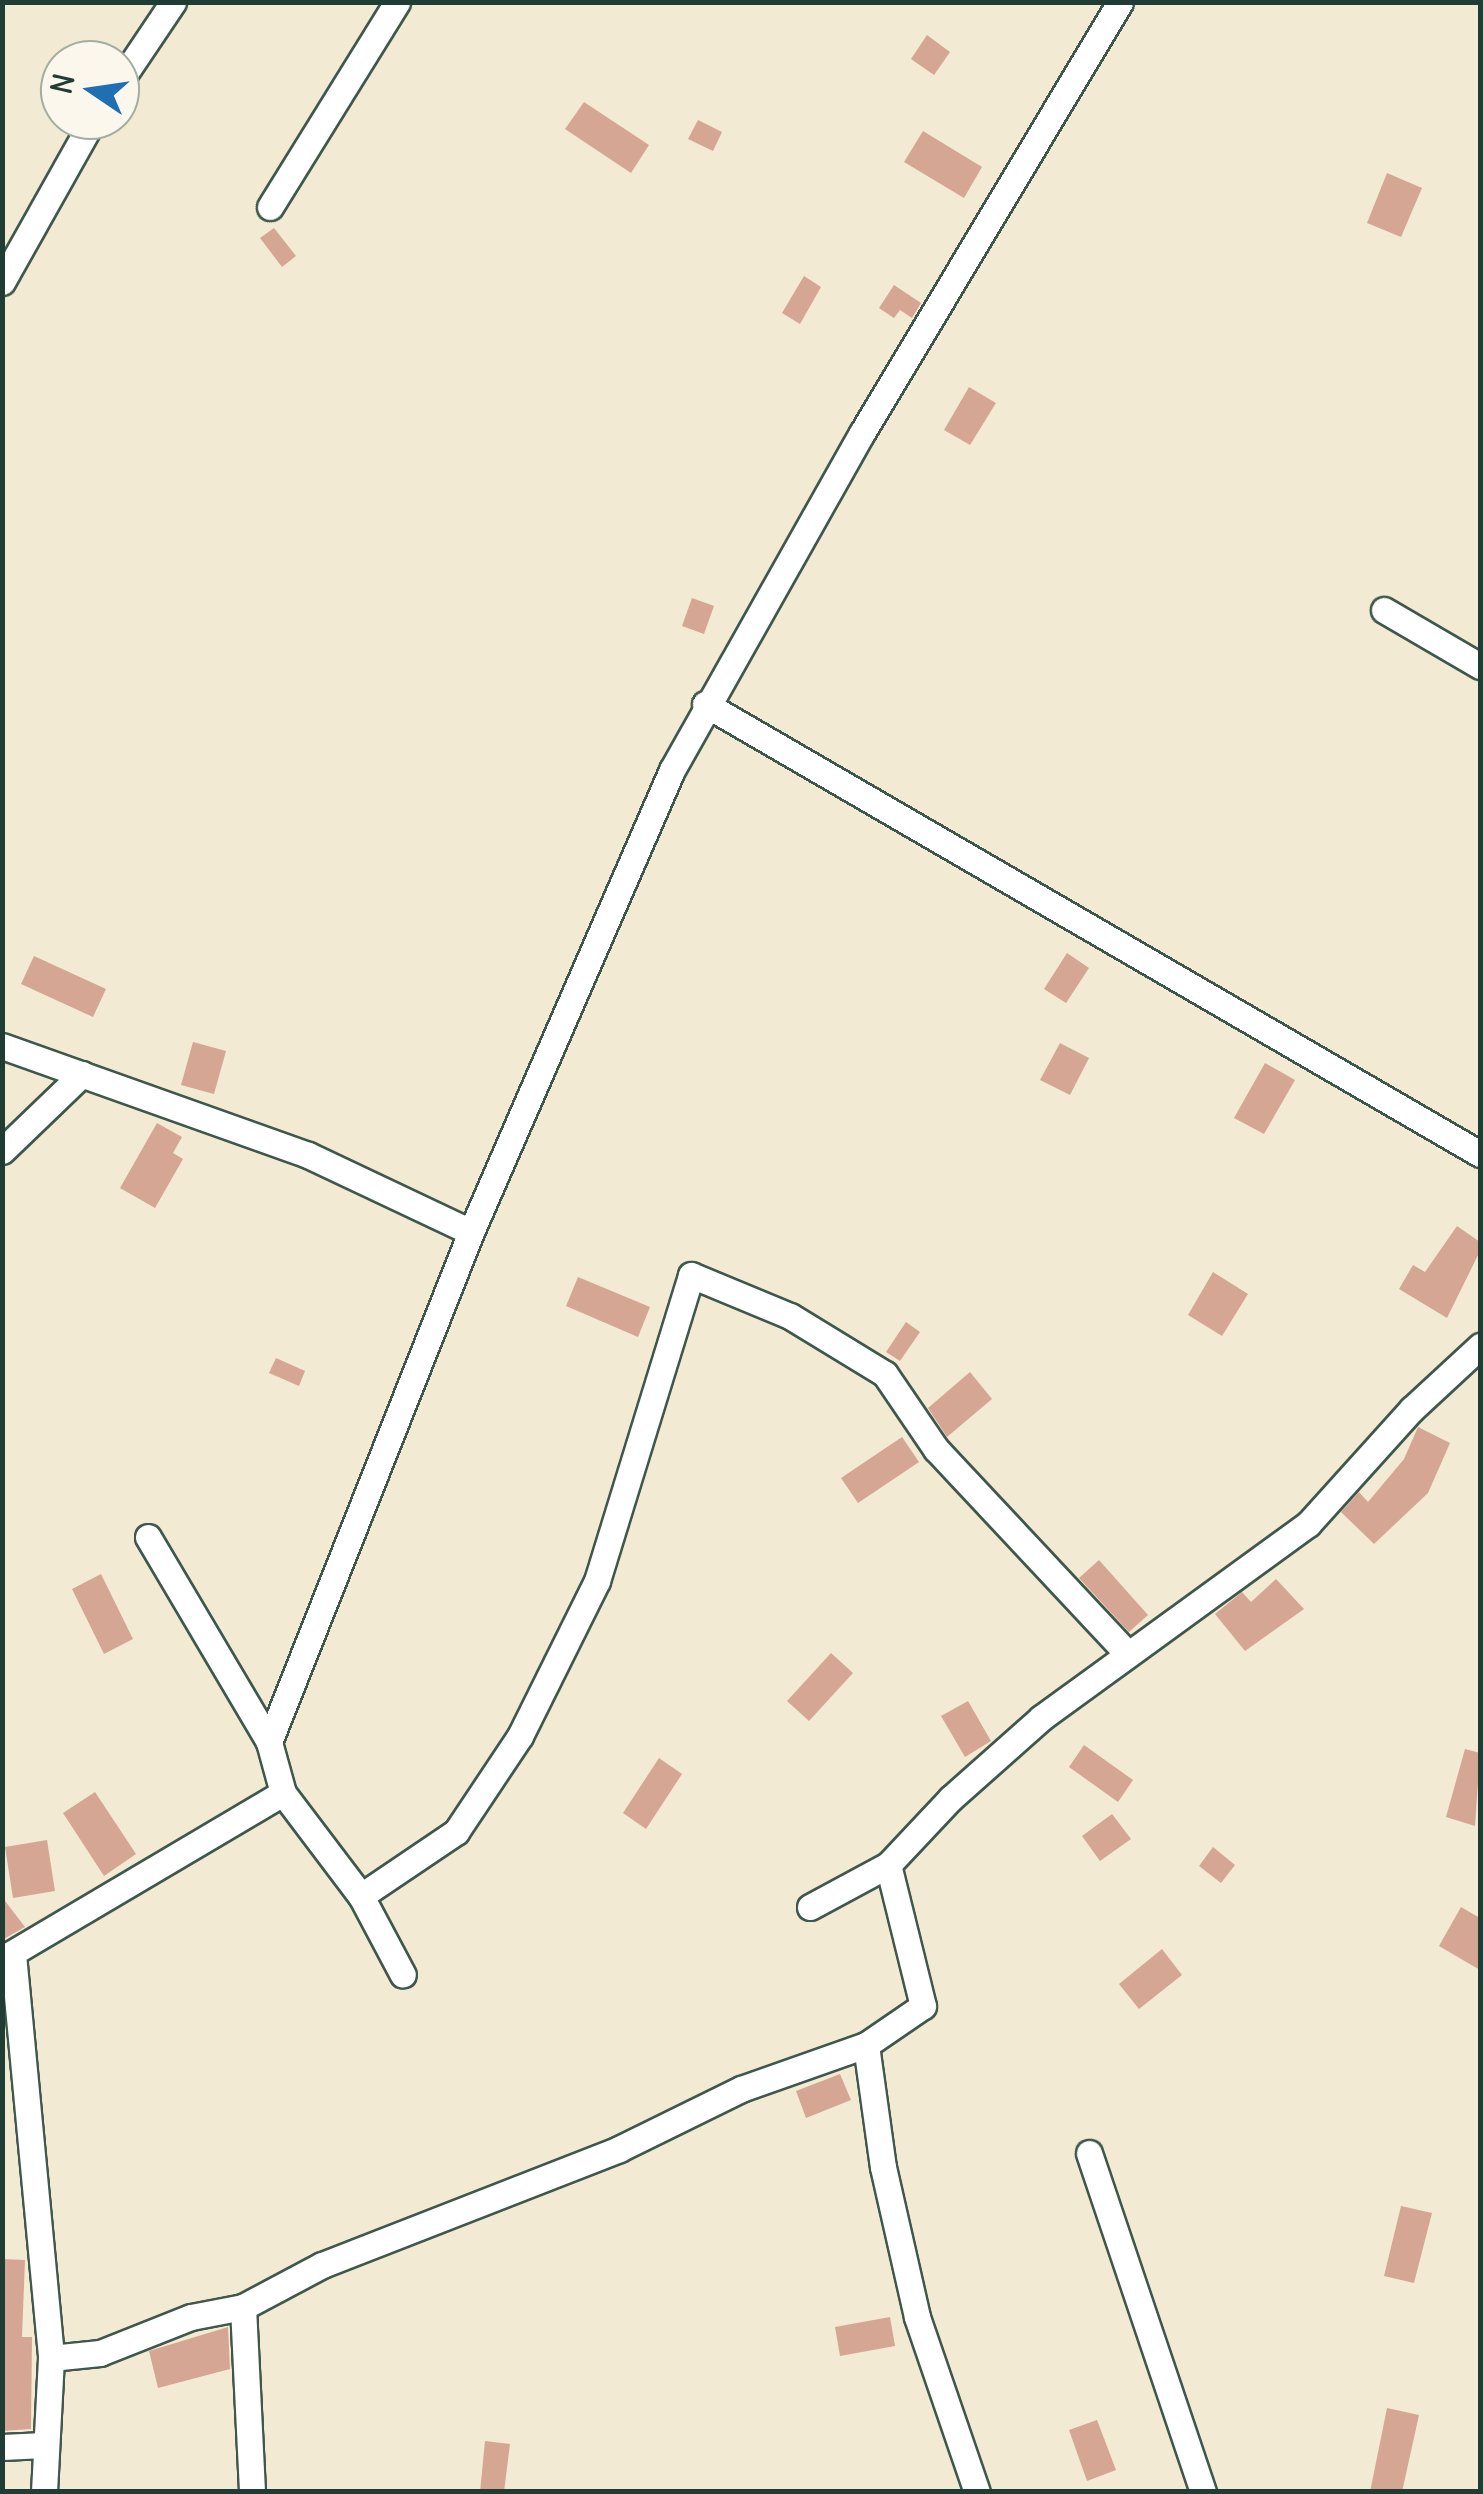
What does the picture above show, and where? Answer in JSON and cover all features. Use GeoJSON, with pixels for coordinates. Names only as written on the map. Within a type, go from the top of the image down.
{"type":"FeatureCollection","features":[{"type":"Feature","properties":{"kind":"street"},"geometry":{"type":"LineString","coordinates":[[140,51],[173,2]]}},
{"type":"Feature","properties":{"kind":"street"},"geometry":{"type":"LineString","coordinates":[[270,207],[397,2]]}},
{"type":"Feature","properties":{"kind":"street"},"geometry":{"type":"LineString","coordinates":[[269,1742],[472,1232],[602,924],[706,704],[1120,2]]}},
{"type":"Feature","properties":{"kind":"street"},"geometry":{"type":"LineString","coordinates":[[2,282],[83,140]]}},
{"type":"Feature","properties":{"kind":"street"},"geometry":{"type":"LineString","coordinates":[[1384,610],[1480,666]]}},
{"type":"Feature","properties":{"kind":"street"},"geometry":{"type":"LineString","coordinates":[[706,704],[1480,1154]]}},
{"type":"Feature","properties":{"kind":"street"},"geometry":{"type":"LineString","coordinates":[[2,1046],[308,1155],[472,1232]]}},
{"type":"Feature","properties":{"kind":"street"},"geometry":{"type":"LineString","coordinates":[[2,1151],[82,1074]]}},
{"type":"Feature","properties":{"kind":"street"},"geometry":{"type":"LineString","coordinates":[[362,1896],[456,1832],[520,1736],[597,1581],[691,1276],[790,1316],[885,1374],[936,1449],[1126,1652]]}},
{"type":"Feature","properties":{"kind":"street"},"geometry":{"type":"LineString","coordinates":[[810,1908],[888,1865],[951,1798],[1126,1652],[1308,1524],[1412,1409],[1480,1346]]}},
{"type":"Feature","properties":{"kind":"street"},"geometry":{"type":"LineString","coordinates":[[148,1537],[269,1742],[284,1793],[362,1896],[404,1975]]}},
{"type":"Feature","properties":{"kind":"street"},"geometry":{"type":"LineString","coordinates":[[44,2492],[51,2358],[8,1957],[284,1793]]}},
{"type":"Feature","properties":{"kind":"street"},"geometry":{"type":"LineString","coordinates":[[51,2358],[100,2352],[191,2317],[244,2307],[322,2265],[619,2150],[741,2089],[866,2045],[923,2006],[888,1865]]}},
{"type":"Feature","properties":{"kind":"street"},"geometry":{"type":"LineString","coordinates":[[866,2045],[883,2167],[917,2317],[977,2492]]}},
{"type":"Feature","properties":{"kind":"street"},"geometry":{"type":"LineString","coordinates":[[1089,2153],[1202,2492]]}},
{"type":"Feature","properties":{"kind":"street"},"geometry":{"type":"LineString","coordinates":[[244,2307],[252,2492]]}},
{"type":"Feature","properties":{"kind":"street"},"geometry":{"type":"LineString","coordinates":[[2,2447],[44,2445]]}},
{"type":"Feature","properties":{"kind":"building"},"geometry":{"type":"Polygon","coordinates":[[[927,35],[950,52],[934,75],[911,59],[927,35]]]}},
{"type":"Feature","properties":{"kind":"building"},"geometry":{"type":"Polygon","coordinates":[[[584,102],[649,145],[631,173],[565,129],[584,102]]]}},
{"type":"Feature","properties":{"kind":"building"},"geometry":{"type":"Polygon","coordinates":[[[698,120],[722,132],[713,151],[688,139],[698,120]]]}},
{"type":"Feature","properties":{"kind":"building"},"geometry":{"type":"Polygon","coordinates":[[[923,131],[982,167],[964,198],[904,162],[923,131]]]}},
{"type":"Feature","properties":{"kind":"building"},"geometry":{"type":"Polygon","coordinates":[[[1387,173],[1422,188],[1401,237],[1367,223],[1387,173]]]}},
{"type":"Feature","properties":{"kind":"building"},"geometry":{"type":"Polygon","coordinates":[[[274,228],[296,256],[282,267],[260,238],[274,228]]]}},
{"type":"Feature","properties":{"kind":"building"},"geometry":{"type":"Polygon","coordinates":[[[804,276],[821,287],[800,324],[782,313],[804,276]]]}},
{"type":"Feature","properties":{"kind":"building"},"geometry":{"type":"Polygon","coordinates":[[[894,285],[921,303],[912,318],[900,310],[894,318],[879,308],[894,285]]]}},
{"type":"Feature","properties":{"kind":"building"},"geometry":{"type":"Polygon","coordinates":[[[969,387],[996,403],[970,445],[944,430],[969,387]]]}},
{"type":"Feature","properties":{"kind":"building"},"geometry":{"type":"Polygon","coordinates":[[[692,598],[714,606],[704,634],[682,626],[692,598]]]}},
{"type":"Feature","properties":{"kind":"building"},"geometry":{"type":"Polygon","coordinates":[[[1067,953],[1089,968],[1066,1003],[1044,989],[1067,953]]]}},
{"type":"Feature","properties":{"kind":"building"},"geometry":{"type":"Polygon","coordinates":[[[34,956],[106,989],[93,1017],[21,984],[34,956]]]}},
{"type":"Feature","properties":{"kind":"building"},"geometry":{"type":"Polygon","coordinates":[[[193,1042],[226,1051],[214,1094],[181,1085],[193,1042]]]}},
{"type":"Feature","properties":{"kind":"building"},"geometry":{"type":"Polygon","coordinates":[[[1060,1043],[1089,1058],[1070,1095],[1040,1080],[1060,1043]]]}},
{"type":"Feature","properties":{"kind":"building"},"geometry":{"type":"Polygon","coordinates":[[[1265,1063],[1295,1080],[1264,1134],[1234,1118],[1265,1063]]]}},
{"type":"Feature","properties":{"kind":"building"},"geometry":{"type":"Polygon","coordinates":[[[157,1123],[182,1137],[173,1153],[183,1159],[155,1208],[120,1188],[157,1123]]]}},
{"type":"Feature","properties":{"kind":"building"},"geometry":{"type":"Polygon","coordinates":[[[1457,1226],[1480,1242],[1480,1251],[1447,1318],[1399,1289],[1413,1265],[1425,1272],[1457,1226]]]}},
{"type":"Feature","properties":{"kind":"building"},"geometry":{"type":"Polygon","coordinates":[[[1213,1272],[1248,1294],[1222,1336],[1188,1315],[1213,1272]]]}},
{"type":"Feature","properties":{"kind":"building"},"geometry":{"type":"Polygon","coordinates":[[[578,1277],[650,1307],[638,1337],[566,1306],[578,1277]]]}},
{"type":"Feature","properties":{"kind":"building"},"geometry":{"type":"Polygon","coordinates":[[[906,1322],[920,1332],[900,1361],[886,1352],[906,1322]]]}},
{"type":"Feature","properties":{"kind":"building"},"geometry":{"type":"Polygon","coordinates":[[[276,1358],[305,1371],[299,1386],[269,1373],[276,1358]]]}},
{"type":"Feature","properties":{"kind":"building"},"geometry":{"type":"Polygon","coordinates":[[[970,1372],[992,1399],[947,1437],[928,1408],[970,1372]]]}},
{"type":"Feature","properties":{"kind":"building"},"geometry":{"type":"Polygon","coordinates":[[[1418,1427],[1450,1443],[1428,1493],[1374,1544],[1341,1512],[1359,1492],[1368,1502],[1404,1459],[1418,1427]]]}},
{"type":"Feature","properties":{"kind":"building"},"geometry":{"type":"Polygon","coordinates":[[[902,1437],[919,1462],[858,1503],[841,1478],[902,1437]]]}},
{"type":"Feature","properties":{"kind":"building"},"geometry":{"type":"Polygon","coordinates":[[[1099,1560],[1148,1615],[1129,1632],[1079,1578],[1099,1560]]]}},
{"type":"Feature","properties":{"kind":"building"},"geometry":{"type":"Polygon","coordinates":[[[101,1574],[133,1639],[104,1654],[72,1589],[101,1574]]]}},
{"type":"Feature","properties":{"kind":"building"},"geometry":{"type":"Polygon","coordinates":[[[1276,1579],[1304,1609],[1245,1651],[1215,1614],[1242,1592],[1251,1602],[1276,1579]]]}},
{"type":"Feature","properties":{"kind":"building"},"geometry":{"type":"Polygon","coordinates":[[[831,1653],[853,1673],[809,1721],[787,1701],[831,1653]]]}},
{"type":"Feature","properties":{"kind":"building"},"geometry":{"type":"Polygon","coordinates":[[[968,1701],[991,1741],[965,1757],[941,1716],[968,1701]]]}},
{"type":"Feature","properties":{"kind":"building"},"geometry":{"type":"Polygon","coordinates":[[[1084,1745],[1133,1780],[1118,1802],[1069,1767],[1084,1745]]]}},
{"type":"Feature","properties":{"kind":"building"},"geometry":{"type":"Polygon","coordinates":[[[1465,1749],[1480,1753],[1475,1826],[1446,1817],[1465,1749]]]}},
{"type":"Feature","properties":{"kind":"building"},"geometry":{"type":"Polygon","coordinates":[[[659,1758],[682,1774],[646,1829],[623,1813],[659,1758]]]}},
{"type":"Feature","properties":{"kind":"building"},"geometry":{"type":"Polygon","coordinates":[[[95,1792],[136,1854],[104,1876],[63,1813],[95,1792]]]}},
{"type":"Feature","properties":{"kind":"building"},"geometry":{"type":"Polygon","coordinates":[[[1112,1814],[1131,1839],[1100,1861],[1082,1836],[1112,1814]]]}},
{"type":"Feature","properties":{"kind":"building"},"geometry":{"type":"Polygon","coordinates":[[[47,1840],[55,1891],[13,1898],[5,1847],[47,1840]]]}},
{"type":"Feature","properties":{"kind":"building"},"geometry":{"type":"Polygon","coordinates":[[[1213,1847],[1235,1865],[1221,1883],[1199,1866],[1213,1847]]]}},
{"type":"Feature","properties":{"kind":"building"},"geometry":{"type":"Polygon","coordinates":[[[2,1897],[25,1927],[2,1940],[2,1897]]]}},
{"type":"Feature","properties":{"kind":"building"},"geometry":{"type":"Polygon","coordinates":[[[1461,1907],[1480,1918],[1480,1970],[1439,1946],[1461,1907]]]}},
{"type":"Feature","properties":{"kind":"building"},"geometry":{"type":"Polygon","coordinates":[[[1162,1949],[1182,1975],[1139,2009],[1119,1984],[1162,1949]]]}},
{"type":"Feature","properties":{"kind":"building"},"geometry":{"type":"Polygon","coordinates":[[[840,2074],[851,2100],[806,2118],[796,2091],[840,2074]]]}},
{"type":"Feature","properties":{"kind":"building"},"geometry":{"type":"Polygon","coordinates":[[[1401,2206],[1432,2213],[1414,2283],[1384,2276],[1401,2206]]]}},
{"type":"Feature","properties":{"kind":"building"},"geometry":{"type":"Polygon","coordinates":[[[2,2259],[25,2260],[22,2337],[32,2337],[31,2429],[2,2431],[2,2259]]]}},
{"type":"Feature","properties":{"kind":"building"},"geometry":{"type":"Polygon","coordinates":[[[890,2317],[895,2346],[840,2356],[835,2327],[890,2317]]]}},
{"type":"Feature","properties":{"kind":"building"},"geometry":{"type":"Polygon","coordinates":[[[228,2327],[230,2369],[158,2388],[149,2351],[228,2327]]]}},
{"type":"Feature","properties":{"kind":"building"},"geometry":{"type":"Polygon","coordinates":[[[1387,2408],[1419,2415],[1402,2492],[1370,2492],[1387,2408]]]}},
{"type":"Feature","properties":{"kind":"building"},"geometry":{"type":"Polygon","coordinates":[[[1097,2420],[1116,2470],[1087,2481],[1069,2430],[1097,2420]]]}},
{"type":"Feature","properties":{"kind":"building"},"geometry":{"type":"Polygon","coordinates":[[[485,2441],[510,2444],[504,2492],[480,2492],[485,2441]]]}}]}
